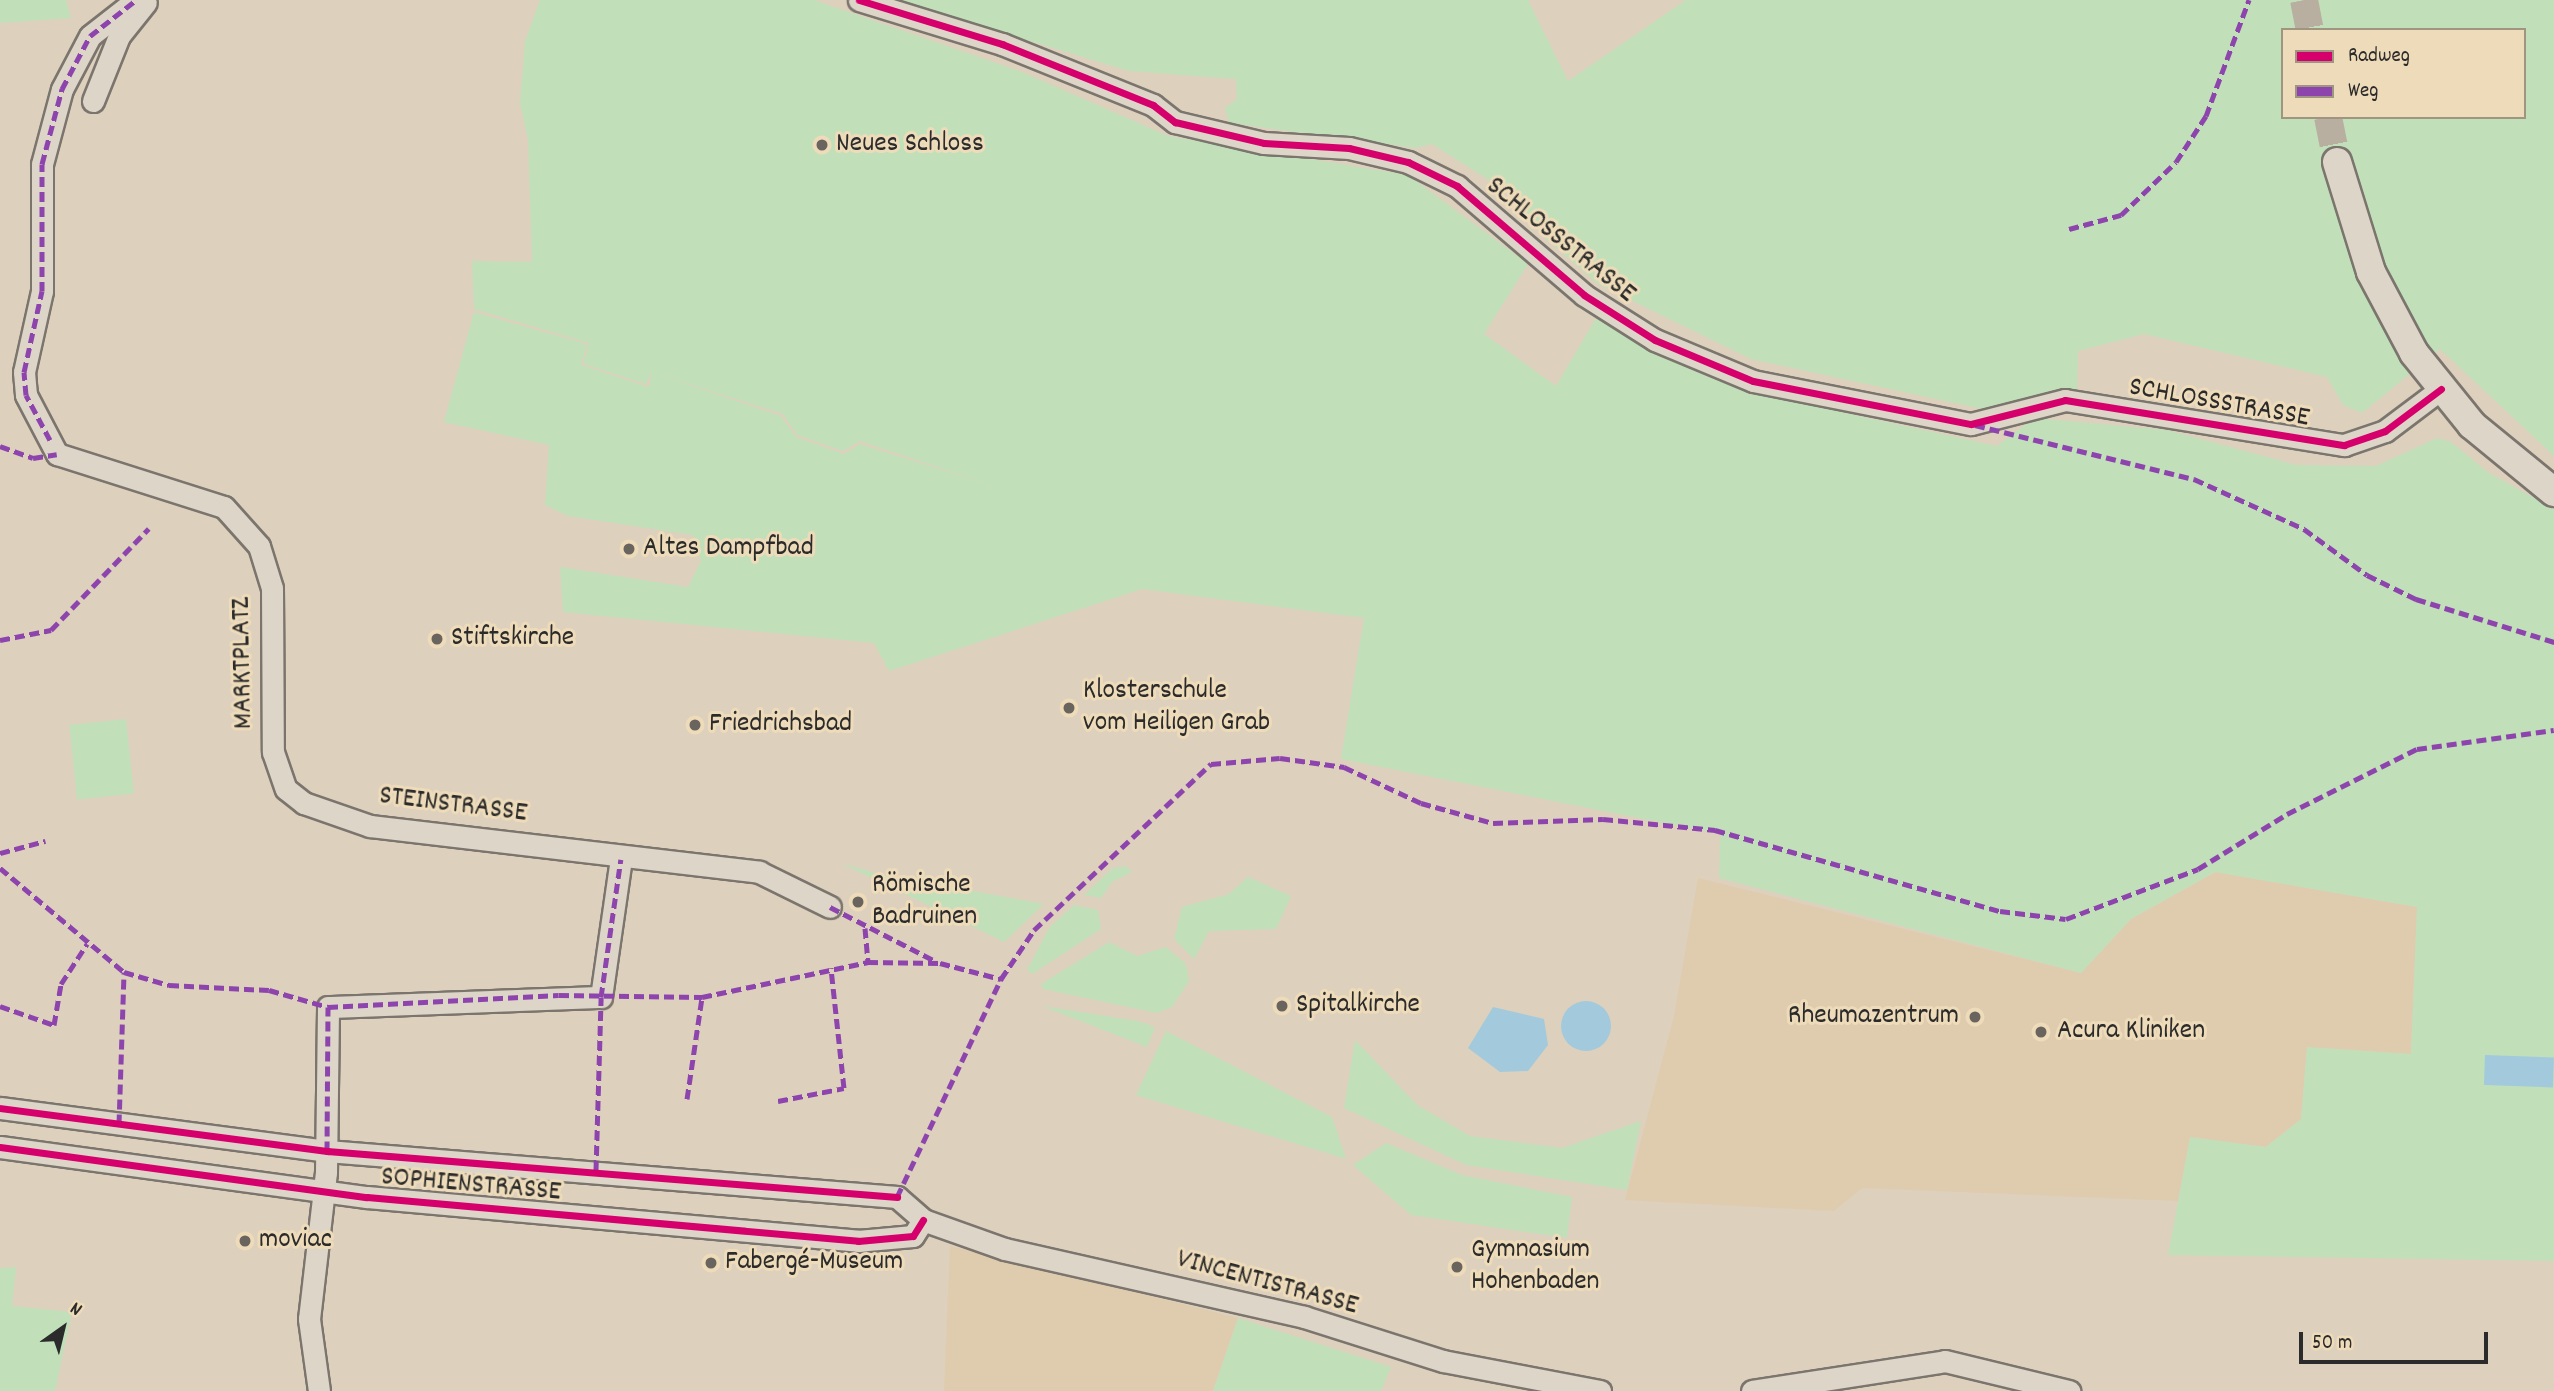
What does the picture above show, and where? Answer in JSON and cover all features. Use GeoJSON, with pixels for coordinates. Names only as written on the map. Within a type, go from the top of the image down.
{"type":"FeatureCollection","features":[{"type":"Feature","properties":{"kind":"main road"},"geometry":{"type":"LineString","coordinates":[[2337,162],[2371,272],[2441,389],[2511,460],[2554,492]]}},
{"type":"Feature","properties":{"kind":"street","name":"MARKTPLATZ"},"geometry":{"type":"LineString","coordinates":[[136,0],[90,36],[62,89],[42,164],[42,290],[24,372],[26,395],[57,454],[224,507],[259,546],[272,588],[273,752],[286,789]]}},
{"type":"Feature","properties":{"kind":"street"},"geometry":{"type":"LineString","coordinates":[[93,101],[119,36],[147,0]]}},
{"type":"Feature","properties":{"kind":"street","name":"SCHLOSSSTRASSE"},"geometry":{"type":"LineString","coordinates":[[859,0],[1002,44],[1153,105],[1175,122],[1264,143],[1349,148],[1408,162],[1457,186],[1584,295],[1655,340],[1753,381],[1971,424],[2065,400],[2344,445],[2385,430],[2441,389]]}},
{"type":"Feature","properties":{"kind":"street","name":"STEINSTRASSE"},"geometry":{"type":"LineString","coordinates":[[286,789],[304,803],[370,826],[621,859],[759,872],[830,907]]}},
{"type":"Feature","properties":{"kind":"street"},"geometry":{"type":"LineString","coordinates":[[319,1391],[309,1320],[327,1151],[328,1007],[601,997],[621,859]]}},
{"type":"Feature","properties":{"kind":"street","name":"SOPHIENSTRASSE"},"geometry":{"type":"LineString","coordinates":[[0,1108],[327,1151],[897,1197],[923,1220],[913,1236],[858,1241],[323,1191],[0,1147]]}},
{"type":"Feature","properties":{"kind":"street","name":"VINCENTISTRASSE"},"geometry":{"type":"LineString","coordinates":[[923,1220],[1005,1249],[1304,1317],[1443,1361],[1600,1391]]}},
{"type":"Feature","properties":{"kind":"street"},"geometry":{"type":"LineString","coordinates":[[1752,1391],[1945,1361],[2069,1391]]}},
{"type":"Feature","properties":{"kind":"shaded area","name":"Acura Kliniken"},"geometry":{"type":"Polygon","coordinates":[[[2216,872],[2417,907],[2411,1054],[2307,1048],[2301,1119],[2266,1147],[2190,1138],[2178,1201],[1862,1188],[1834,1211],[1625,1200],[1674,1016],[1698,878],[2081,973],[2131,919],[2216,872]]]}},
{"type":"Feature","properties":{"kind":"shaded area"},"geometry":{"type":"Polygon","coordinates":[[[950,1246],[1238,1318],[1213,1391],[944,1391],[950,1246]]]}},
{"type":"Feature","properties":{"kind":"green space"},"geometry":{"type":"Polygon","coordinates":[[[0,0],[66,0],[71,18],[0,23],[0,0]]]}},
{"type":"Feature","properties":{"kind":"green space"},"geometry":{"type":"Polygon","coordinates":[[[540,0],[814,0],[1022,72],[1168,136],[1408,175],[1528,264],[1484,334],[1556,386],[1596,318],[1744,391],[1997,446],[2034,418],[2167,430],[2296,465],[2376,466],[2437,438],[2451,442],[2489,473],[2554,509],[2554,1261],[2168,1255],[2190,1137],[2266,1147],[2301,1119],[2307,1047],[2411,1054],[2417,907],[2215,872],[2131,919],[2081,973],[1719,878],[1720,834],[1341,759],[1364,618],[1142,589],[889,671],[874,643],[563,612],[560,567],[688,587],[701,561],[693,535],[568,516],[545,505],[549,445],[444,422],[474,312],[587,344],[581,365],[649,387],[652,371],[646,384],[583,364],[589,343],[474,309],[472,261],[532,262],[528,139],[520,103],[525,41],[540,0]],[[654,373],[781,416],[796,437],[844,454],[860,444],[993,486],[860,441],[843,451],[797,435],[783,414],[654,373]]]}},
{"type":"Feature","properties":{"kind":"green space"},"geometry":{"type":"Polygon","coordinates":[[[895,0],[1528,0],[1568,81],[1686,0],[2554,0],[2554,456],[2440,349],[2362,413],[2343,405],[2327,377],[2144,334],[2078,351],[2077,390],[1982,409],[1751,359],[1598,284],[1546,239],[1511,194],[1432,144],[1415,148],[1229,123],[1225,108],[1237,99],[1236,79],[1129,71],[895,0]]]}},
{"type":"Feature","properties":{"kind":"green space"},"geometry":{"type":"Polygon","coordinates":[[[126,719],[134,794],[77,800],[69,725],[126,719]]]}},
{"type":"Feature","properties":{"kind":"green space"},"geometry":{"type":"Polygon","coordinates":[[[841,863],[872,872],[1044,904],[1004,942],[841,863]]]}},
{"type":"Feature","properties":{"kind":"green space"},"geometry":{"type":"Polygon","coordinates":[[[1126,866],[1132,872],[1112,882],[1101,898],[1084,895],[1113,868],[1126,866]]]}},
{"type":"Feature","properties":{"kind":"green space"},"geometry":{"type":"Polygon","coordinates":[[[1248,877],[1291,896],[1276,929],[1209,931],[1194,959],[1174,939],[1182,907],[1229,894],[1248,877]]]}},
{"type":"Feature","properties":{"kind":"green space"},"geometry":{"type":"Polygon","coordinates":[[[1074,905],[1098,910],[1101,929],[1032,974],[1027,970],[1049,928],[1074,905]]]}},
{"type":"Feature","properties":{"kind":"green space"},"geometry":{"type":"Polygon","coordinates":[[[1109,942],[1137,956],[1166,947],[1186,964],[1189,981],[1172,1007],[1157,1013],[1043,989],[1041,984],[1109,942]]]}},
{"type":"Feature","properties":{"kind":"green space"},"geometry":{"type":"Polygon","coordinates":[[[1042,1006],[1138,1021],[1155,1027],[1147,1047],[1042,1006]]]}},
{"type":"Feature","properties":{"kind":"green space"},"geometry":{"type":"Polygon","coordinates":[[[1166,1031],[1332,1117],[1346,1159],[1136,1095],[1166,1031]]]}},
{"type":"Feature","properties":{"kind":"green space"},"geometry":{"type":"Polygon","coordinates":[[[1355,1040],[1417,1105],[1470,1136],[1562,1148],[1641,1121],[1627,1190],[1466,1165],[1344,1108],[1355,1040]]]}},
{"type":"Feature","properties":{"kind":"green space"},"geometry":{"type":"Polygon","coordinates":[[[1386,1143],[1462,1175],[1572,1197],[1567,1238],[1411,1215],[1353,1165],[1386,1143]]]}},
{"type":"Feature","properties":{"kind":"green space"},"geometry":{"type":"Polygon","coordinates":[[[16,1267],[12,1306],[72,1312],[55,1391],[0,1391],[0,1268],[16,1267]]]}},
{"type":"Feature","properties":{"kind":"green space"},"geometry":{"type":"Polygon","coordinates":[[[1238,1318],[1391,1367],[1381,1391],[1213,1391],[1238,1318]]]}},
{"type":"Feature","properties":{"kind":"water"},"geometry":{"type":"Polygon","coordinates":[[[1586,1001],[1604,1008],[1611,1026],[1604,1044],[1586,1051],[1568,1044],[1561,1026],[1568,1008],[1586,1001]]]}},
{"type":"Feature","properties":{"kind":"water"},"geometry":{"type":"Polygon","coordinates":[[[1493,1007],[1544,1019],[1548,1045],[1528,1071],[1500,1072],[1468,1048],[1493,1007]]]}},
{"type":"Feature","properties":{"kind":"water"},"geometry":{"type":"Polygon","coordinates":[[[2485,1055],[2554,1057],[2553,1087],[2484,1085],[2485,1055]]]}},
{"type":"Feature","properties":{"kind":"tunnel"},"geometry":{"type":"LineString","coordinates":[[2304,0],[2310,28]]}},
{"type":"Feature","properties":{"kind":"tunnel"},"geometry":{"type":"LineString","coordinates":[[2328,119],[2337,162]]}},
{"type":"Feature","properties":{"kind":"marked path"},"geometry":{"type":"LineString","coordinates":[[50,440],[26,395],[24,372],[42,291],[42,164],[62,89],[90,36],[136,0]]}},
{"type":"Feature","properties":{"kind":"marked path"},"geometry":{"type":"LineString","coordinates":[[2069,229],[2121,215],[2176,162],[2206,116],[2249,0]]}},
{"type":"Feature","properties":{"kind":"marked path"},"geometry":{"type":"LineString","coordinates":[[1975,425],[2194,479],[2304,529],[2367,575],[2416,599],[2554,642]]}},
{"type":"Feature","properties":{"kind":"marked path"},"geometry":{"type":"LineString","coordinates":[[0,446],[33,458],[57,454]]}},
{"type":"Feature","properties":{"kind":"marked path"},"geometry":{"type":"LineString","coordinates":[[0,640],[51,630],[149,528]]}},
{"type":"Feature","properties":{"kind":"marked path"},"geometry":{"type":"LineString","coordinates":[[897,1197],[1001,979],[1034,930],[1211,764],[1280,758],[1344,767],[1421,803],[1493,823],[1603,819],[1715,830],[2000,911],[2066,919],[2198,869],[2287,814],[2417,749],[2554,730]]}},
{"type":"Feature","properties":{"kind":"marked path"},"geometry":{"type":"LineString","coordinates":[[0,853],[45,841]]}},
{"type":"Feature","properties":{"kind":"marked path"},"geometry":{"type":"LineString","coordinates":[[596,1170],[601,997],[621,859]]}},
{"type":"Feature","properties":{"kind":"marked path"},"geometry":{"type":"LineString","coordinates":[[0,868],[124,972],[169,985],[269,990],[328,1007],[559,995],[702,997],[868,962],[940,963],[1001,979]]}},
{"type":"Feature","properties":{"kind":"marked path"},"geometry":{"type":"LineString","coordinates":[[830,907],[933,960]]}},
{"type":"Feature","properties":{"kind":"marked path"},"geometry":{"type":"LineString","coordinates":[[865,928],[868,962]]}},
{"type":"Feature","properties":{"kind":"marked path"},"geometry":{"type":"LineString","coordinates":[[0,1006],[54,1025],[61,984],[87,944]]}},
{"type":"Feature","properties":{"kind":"marked path"},"geometry":{"type":"LineString","coordinates":[[778,1101],[844,1088],[831,968]]}},
{"type":"Feature","properties":{"kind":"marked path"},"geometry":{"type":"LineString","coordinates":[[119,1124],[124,972]]}},
{"type":"Feature","properties":{"kind":"marked path"},"geometry":{"type":"LineString","coordinates":[[687,1099],[702,997]]}},
{"type":"Feature","properties":{"kind":"marked path"},"geometry":{"type":"LineString","coordinates":[[327,1151],[328,1007]]}},
{"type":"Feature","properties":{"kind":"cycle path"},"geometry":{"type":"LineString","coordinates":[[859,0],[1002,44],[1153,105],[1175,122],[1264,143],[1349,148],[1408,162],[1457,186],[1584,295],[1655,340],[1753,381],[1971,424],[2065,400],[2344,445],[2385,431],[2441,389]]}},
{"type":"Feature","properties":{"kind":"cycle path"},"geometry":{"type":"LineString","coordinates":[[0,1108],[327,1151],[897,1197]]}},
{"type":"Feature","properties":{"kind":"cycle path"},"geometry":{"type":"LineString","coordinates":[[0,1147],[367,1197],[858,1241],[913,1236],[923,1220]]}},
{"type":"Feature","properties":{"kind":"place","name":"Neues Schloss"},"geometry":{"type":"Point","coordinates":[822,145]}},
{"type":"Feature","properties":{"kind":"place","name":"Altes Dampfbad"},"geometry":{"type":"Point","coordinates":[629,549]}},
{"type":"Feature","properties":{"kind":"place","name":"Stiftskirche"},"geometry":{"type":"Point","coordinates":[437,639]}},
{"type":"Feature","properties":{"kind":"place","name":"Klosterschule vom Heiligen Grab"},"geometry":{"type":"Point","coordinates":[1069,708]}},
{"type":"Feature","properties":{"kind":"place","name":"Friedrichsbad"},"geometry":{"type":"Point","coordinates":[695,725]}},
{"type":"Feature","properties":{"kind":"place","name":"Römische Badruinen"},"geometry":{"type":"Point","coordinates":[858,902]}},
{"type":"Feature","properties":{"kind":"place","name":"Spitalkirche"},"geometry":{"type":"Point","coordinates":[1282,1006]}},
{"type":"Feature","properties":{"kind":"place","name":"Rheumazentrum"},"geometry":{"type":"Point","coordinates":[1975,1017]}},
{"type":"Feature","properties":{"kind":"place","name":"Acura Kliniken"},"geometry":{"type":"Point","coordinates":[2041,1032]}},
{"type":"Feature","properties":{"kind":"place","name":"moviac"},"geometry":{"type":"Point","coordinates":[245,1241]}},
{"type":"Feature","properties":{"kind":"place","name":"Fabergé-Museum"},"geometry":{"type":"Point","coordinates":[711,1263]}},
{"type":"Feature","properties":{"kind":"place","name":"Gymnasium Hohenbaden"},"geometry":{"type":"Point","coordinates":[1457,1267]}}]}
